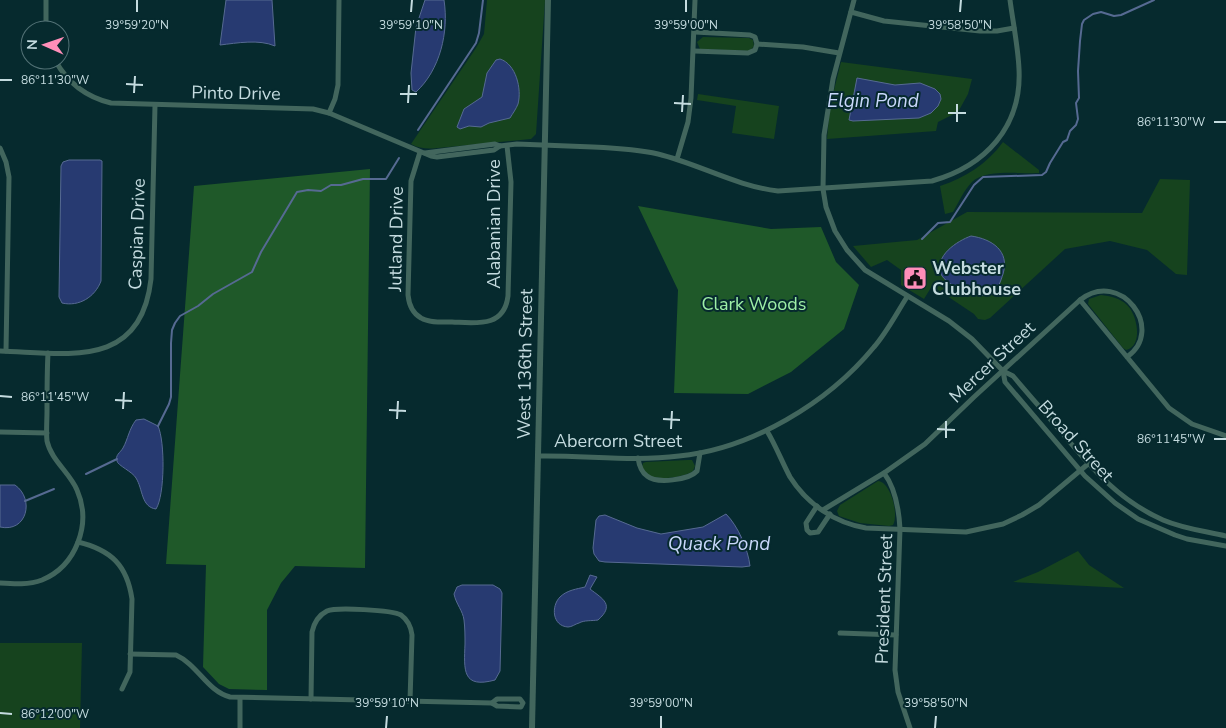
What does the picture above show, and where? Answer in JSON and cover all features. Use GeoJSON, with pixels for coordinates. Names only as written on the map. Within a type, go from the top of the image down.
{"type":"FeatureCollection","features":[{"type":"Feature","properties":{"kind":"street"},"geometry":{"type":"LineString","coordinates":[[46,0],[46,20]]}},
{"type":"Feature","properties":{"kind":"street"},"geometry":{"type":"LineString","coordinates":[[329,113],[338,85],[339,0]]}},
{"type":"Feature","properties":{"kind":"street","name":"West 136th Street"},"geometry":{"type":"LineString","coordinates":[[532,728],[548,0]]}},
{"type":"Feature","properties":{"kind":"street"},"geometry":{"type":"LineString","coordinates":[[677,159],[690,109],[695,0]]}},
{"type":"Feature","properties":{"kind":"street","name":"Broad Street"},"geometry":{"type":"LineString","coordinates":[[854,0],[839,53],[827,110],[823,189],[830,219],[839,240],[865,270],[949,322],[972,339],[1003,371],[1013,376],[1088,464],[1116,491],[1152,514],[1189,529],[1226,536]]}},
{"type":"Feature","properties":{"kind":"street","name":"Pinto Drive"},"geometry":{"type":"LineString","coordinates":[[62,70],[69,80],[90,96],[120,104],[304,108],[329,113],[437,157],[494,150],[500,146],[624,149],[656,153],[766,190],[789,192],[932,181],[954,174],[977,160],[996,142],[1005,129],[1016,103],[1019,68],[1010,0]]}},
{"type":"Feature","properties":{"kind":"street"},"geometry":{"type":"LineString","coordinates":[[851,12],[884,21],[980,31],[997,32],[1014,28]]}},
{"type":"Feature","properties":{"kind":"street"},"geometry":{"type":"LineString","coordinates":[[694,32],[750,35],[754,37],[757,44],[755,50],[748,53],[694,51]]}},
{"type":"Feature","properties":{"kind":"street"},"geometry":{"type":"LineString","coordinates":[[757,44],[803,47],[839,53]]}},
{"type":"Feature","properties":{"kind":"street","name":"Caspian Drive"},"geometry":{"type":"LineString","coordinates":[[3,351],[83,354],[105,348],[124,337],[144,314],[148,302],[151,279],[155,105]]}},
{"type":"Feature","properties":{"kind":"street","name":"Alabanian Drive"},"geometry":{"type":"LineString","coordinates":[[456,322],[487,322],[500,316],[506,308],[508,296],[511,182],[507,146]]}},
{"type":"Feature","properties":{"kind":"street"},"geometry":{"type":"LineString","coordinates":[[0,148],[6,162],[9,177],[3,351]]}},
{"type":"Feature","properties":{"kind":"street","name":"Jutland Drive"},"geometry":{"type":"LineString","coordinates":[[422,152],[410,181],[408,300],[411,310],[422,319],[456,322]]}},
{"type":"Feature","properties":{"kind":"street"},"geometry":{"type":"LineString","coordinates":[[1127,357],[1135,351],[1139,344],[1142,330],[1140,315],[1132,303],[1120,294],[1106,291],[1088,294],[1080,300],[1158,396],[1175,413],[1192,424],[1226,436]]}},
{"type":"Feature","properties":{"kind":"street","name":"Abercorn Street"},"geometry":{"type":"LineString","coordinates":[[538,456],[678,457],[729,446],[768,431],[810,405],[852,370],[883,336],[907,297]]}},
{"type":"Feature","properties":{"kind":"street","name":"Mercer Street"},"geometry":{"type":"LineString","coordinates":[[823,510],[884,473],[935,436],[974,397],[1080,300]]}},
{"type":"Feature","properties":{"kind":"street"},"geometry":{"type":"LineString","coordinates":[[0,583],[33,582],[51,575],[68,559],[78,542],[83,518],[80,497],[73,482],[50,449],[47,433],[48,353]]}},
{"type":"Feature","properties":{"kind":"street","name":"Broad Street"},"geometry":{"type":"LineString","coordinates":[[1003,371],[1005,382],[1092,484],[1115,504],[1138,519],[1187,539],[1226,546]]}},
{"type":"Feature","properties":{"kind":"street"},"geometry":{"type":"LineString","coordinates":[[768,431],[791,478],[802,494],[816,506],[856,526],[900,530],[966,532],[1002,524],[1022,516],[1038,505],[1088,464]]}},
{"type":"Feature","properties":{"kind":"street"},"geometry":{"type":"LineString","coordinates":[[0,432],[47,433]]}},
{"type":"Feature","properties":{"kind":"street"},"geometry":{"type":"LineString","coordinates":[[638,458],[642,472],[649,478],[658,480],[690,476],[697,471],[700,453]]}},
{"type":"Feature","properties":{"kind":"street","name":"President Street"},"geometry":{"type":"LineString","coordinates":[[884,473],[896,498],[899,511],[896,680],[901,704],[910,728]]}},
{"type":"Feature","properties":{"kind":"street"},"geometry":{"type":"LineString","coordinates":[[816,506],[806,523],[807,530],[810,533],[815,534],[821,530],[830,514]]}},
{"type":"Feature","properties":{"kind":"street"},"geometry":{"type":"LineString","coordinates":[[78,542],[94,546],[107,553],[124,571],[130,588],[132,599],[130,672],[122,689]]}},
{"type":"Feature","properties":{"kind":"street"},"geometry":{"type":"LineString","coordinates":[[311,699],[312,632],[318,618],[330,610],[387,610],[404,618],[411,629],[410,701]]}},
{"type":"Feature","properties":{"kind":"street"},"geometry":{"type":"LineString","coordinates":[[840,633],[896,635]]}},
{"type":"Feature","properties":{"kind":"street"},"geometry":{"type":"LineString","coordinates":[[130,654],[176,655],[190,663],[216,691],[225,696],[240,698],[492,703],[496,699],[520,699],[523,703],[533,703]]}},
{"type":"Feature","properties":{"kind":"street"},"geometry":{"type":"LineString","coordinates":[[240,698],[240,728]]}},
{"type":"Feature","properties":{"kind":"green space"},"geometry":{"type":"Polygon","coordinates":[[[487,0],[545,0],[536,134],[531,139],[434,148],[421,148],[411,144],[484,34],[487,0]]]}},
{"type":"Feature","properties":{"kind":"green space"},"geometry":{"type":"Polygon","coordinates":[[[703,37],[749,38],[753,40],[754,46],[750,51],[700,49],[697,42],[703,37]]]}},
{"type":"Feature","properties":{"kind":"green space"},"geometry":{"type":"Polygon","coordinates":[[[841,62],[972,79],[968,94],[958,112],[938,122],[936,131],[827,139],[830,106],[841,62]]]}},
{"type":"Feature","properties":{"kind":"green space"},"geometry":{"type":"Polygon","coordinates":[[[698,94],[779,106],[774,139],[732,133],[736,106],[697,100],[698,94]]]}},
{"type":"Feature","properties":{"kind":"green space"},"geometry":{"type":"Polygon","coordinates":[[[1003,142],[1039,170],[1039,173],[1004,173],[985,175],[978,178],[972,182],[953,212],[945,214],[940,186],[958,179],[975,169],[990,157],[1003,142]]]}},
{"type":"Feature","properties":{"kind":"green space"},"geometry":{"type":"Polygon","coordinates":[[[370,169],[365,568],[295,566],[281,583],[267,610],[267,690],[229,689],[219,684],[203,667],[206,565],[166,564],[194,186],[370,169]]]}},
{"type":"Feature","properties":{"kind":"green space"},"geometry":{"type":"Polygon","coordinates":[[[1160,179],[1190,180],[1187,275],[1176,274],[1147,250],[1110,241],[1065,249],[990,318],[985,320],[978,319],[974,314],[932,286],[924,299],[901,285],[901,270],[887,260],[871,267],[853,246],[917,240],[967,212],[1142,213],[1160,179]]]}},
{"type":"Feature","properties":{"kind":"green space","name":"Clark Woods"},"geometry":{"type":"Polygon","coordinates":[[[638,206],[771,229],[821,227],[836,262],[859,285],[844,329],[791,372],[748,394],[674,393],[678,290],[638,206]]]}},
{"type":"Feature","properties":{"kind":"green space"},"geometry":{"type":"Polygon","coordinates":[[[1101,295],[1118,299],[1131,309],[1137,329],[1137,336],[1132,347],[1126,350],[1123,348],[1088,304],[1089,299],[1101,295]]]}},
{"type":"Feature","properties":{"kind":"green space"},"geometry":{"type":"Polygon","coordinates":[[[692,460],[695,466],[693,471],[677,477],[656,478],[645,473],[642,467],[643,463],[646,462],[692,460]]]}},
{"type":"Feature","properties":{"kind":"green space"},"geometry":{"type":"Polygon","coordinates":[[[878,481],[887,487],[893,500],[895,520],[893,525],[860,523],[839,516],[837,511],[840,505],[878,481]]]}},
{"type":"Feature","properties":{"kind":"green space"},"geometry":{"type":"Polygon","coordinates":[[[1078,551],[1089,565],[1124,588],[1013,582],[1038,572],[1078,551]]]}},
{"type":"Feature","properties":{"kind":"green space"},"geometry":{"type":"Polygon","coordinates":[[[0,643],[82,643],[80,728],[0,728],[0,643]]]}},
{"type":"Feature","properties":{"kind":"water"},"geometry":{"type":"Polygon","coordinates":[[[226,0],[272,0],[275,46],[255,42],[220,45],[226,0]]]}},
{"type":"Feature","properties":{"kind":"water"},"geometry":{"type":"Polygon","coordinates":[[[425,0],[444,0],[444,37],[437,62],[416,92],[412,90],[411,73],[416,27],[425,0]]]}},
{"type":"Feature","properties":{"kind":"water"},"geometry":{"type":"Polygon","coordinates":[[[500,59],[506,62],[514,71],[518,84],[518,104],[510,118],[481,127],[469,126],[460,129],[457,127],[464,109],[482,97],[487,73],[496,60],[500,59]]]}},
{"type":"Feature","properties":{"kind":"water","name":"Elgin Pond"},"geometry":{"type":"Polygon","coordinates":[[[857,78],[895,85],[920,83],[935,89],[940,94],[941,99],[938,106],[931,113],[919,118],[849,120],[857,78]]]}},
{"type":"Feature","properties":{"kind":"water"},"geometry":{"type":"Polygon","coordinates":[[[69,160],[102,161],[101,281],[91,296],[74,304],[62,303],[59,297],[61,166],[63,162],[69,160]]]}},
{"type":"Feature","properties":{"kind":"water"},"geometry":{"type":"Polygon","coordinates":[[[971,236],[992,243],[998,248],[1004,259],[1002,276],[998,287],[992,294],[980,295],[964,291],[949,283],[941,274],[940,267],[944,255],[954,245],[971,236]]]}},
{"type":"Feature","properties":{"kind":"water"},"geometry":{"type":"Polygon","coordinates":[[[144,419],[158,426],[162,443],[163,468],[161,492],[156,509],[148,505],[136,478],[118,463],[117,459],[136,420],[144,419]]]}},
{"type":"Feature","properties":{"kind":"water"},"geometry":{"type":"Polygon","coordinates":[[[0,485],[15,485],[25,498],[25,514],[17,525],[0,527],[0,485]]]}},
{"type":"Feature","properties":{"kind":"water","name":"Quack Pond"},"geometry":{"type":"Polygon","coordinates":[[[726,514],[742,538],[750,566],[605,562],[599,561],[594,554],[596,520],[599,516],[605,515],[637,528],[661,534],[703,527],[726,514]]]}},
{"type":"Feature","properties":{"kind":"water"},"geometry":{"type":"Polygon","coordinates":[[[590,575],[597,577],[590,589],[603,599],[606,610],[598,620],[583,621],[569,627],[563,626],[556,619],[555,615],[554,610],[557,601],[572,590],[585,587],[590,575]]]}},
{"type":"Feature","properties":{"kind":"water"},"geometry":{"type":"Polygon","coordinates":[[[462,585],[493,585],[500,589],[502,593],[500,671],[495,680],[476,682],[467,675],[465,669],[464,620],[454,594],[457,587],[462,585]]]}},
{"type":"Feature","properties":{"kind":"waterway"},"geometry":{"type":"LineString","coordinates":[[418,130],[476,43],[483,0]]}},
{"type":"Feature","properties":{"kind":"waterway"},"geometry":{"type":"LineString","coordinates":[[922,239],[938,223],[950,222],[974,185],[983,177],[1042,175],[1046,172],[1078,119],[1076,103],[1079,98],[1078,71],[1080,41],[1084,20],[1093,14],[1101,12],[1114,16],[1121,15],[1154,0]]}},
{"type":"Feature","properties":{"kind":"waterway"},"geometry":{"type":"LineString","coordinates":[[158,426],[171,397],[172,330],[180,316],[198,306],[213,294],[252,272],[261,252],[297,192],[308,190],[321,191],[331,185],[341,185],[363,179],[386,179],[399,158]]}},
{"type":"Feature","properties":{"kind":"waterway"},"geometry":{"type":"LineString","coordinates":[[86,474],[117,459]]}},
{"type":"Feature","properties":{"kind":"waterway"},"geometry":{"type":"LineString","coordinates":[[25,501],[54,489]]}},
{"type":"Feature","properties":{"kind":"place","name":"Webster Clubhouse"},"geometry":{"type":"Point","coordinates":[915,278]}}]}
